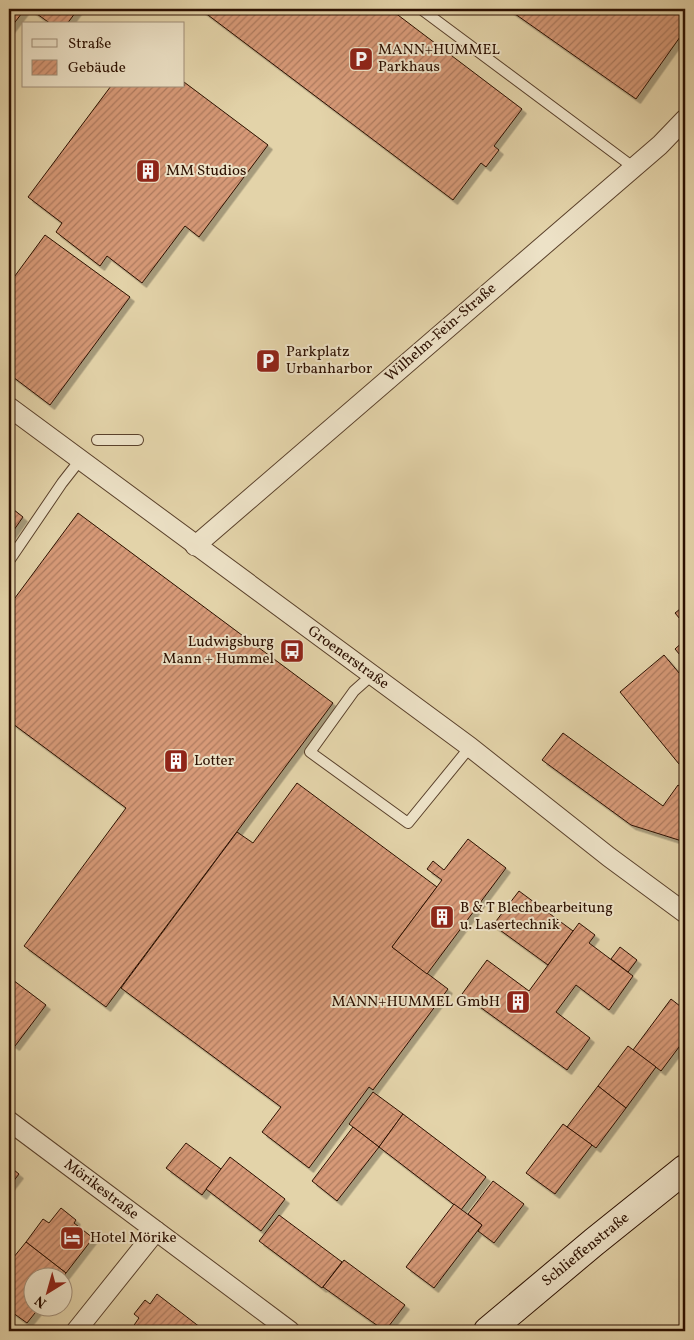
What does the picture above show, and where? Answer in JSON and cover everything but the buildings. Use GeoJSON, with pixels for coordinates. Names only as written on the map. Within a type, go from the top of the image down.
{"type":"FeatureCollection","features":[{"type":"Feature","properties":{"kind":"street","name":"Wilhelm-Fein-Straße"},"geometry":{"type":"LineString","coordinates":[[195,546],[660,145],[685,119]]}},
{"type":"Feature","properties":{"kind":"street","name":"Groenerstraße"},"geometry":{"type":"LineString","coordinates":[[9,407],[470,748],[609,857],[685,913]]}},
{"type":"Feature","properties":{"kind":"street","name":"Mörikestraße"},"geometry":{"type":"LineString","coordinates":[[9,1121],[290,1331]]}},
{"type":"Feature","properties":{"kind":"street","name":"Schlieffenstraße"},"geometry":{"type":"LineString","coordinates":[[488,1331],[685,1169]]}},
{"type":"Feature","properties":{"kind":"street"},"geometry":{"type":"LineString","coordinates":[[76,1331],[156,1231]]}},
{"type":"Feature","properties":{"kind":"lane"},"geometry":{"type":"LineString","coordinates":[[421,9],[634,167]]}},
{"type":"Feature","properties":{"kind":"lane"},"geometry":{"type":"LineString","coordinates":[[96,440],[138,440]]}},
{"type":"Feature","properties":{"kind":"lane"},"geometry":{"type":"LineString","coordinates":[[9,561],[80,460]]}},
{"type":"Feature","properties":{"kind":"lane"},"geometry":{"type":"LineString","coordinates":[[372,676],[354,691],[310,752],[408,823],[470,748]]}},
{"type":"Feature","properties":{"kind":"place","name":"MANN+HUMMEL Parkhaus"},"geometry":{"type":"Point","coordinates":[361,59]}},
{"type":"Feature","properties":{"kind":"place","name":"MM Studios"},"geometry":{"type":"Point","coordinates":[148,171]}},
{"type":"Feature","properties":{"kind":"place","name":"Parkplatz Urbanharbor"},"geometry":{"type":"Point","coordinates":[268,361]}},
{"type":"Feature","properties":{"kind":"place","name":"Ludwigsburg Mann + Hummel"},"geometry":{"type":"Point","coordinates":[292,651]}},
{"type":"Feature","properties":{"kind":"place","name":"Lotter"},"geometry":{"type":"Point","coordinates":[176,761]}},
{"type":"Feature","properties":{"kind":"place","name":"B & T Blechbearbeitung u. Lasertechnik"},"geometry":{"type":"Point","coordinates":[442,917]}},
{"type":"Feature","properties":{"kind":"place","name":"MANN+HUMMEL GmbH"},"geometry":{"type":"Point","coordinates":[518,1002]}},
{"type":"Feature","properties":{"kind":"place","name":"Hotel Mörike"},"geometry":{"type":"Point","coordinates":[72,1238]}}]}
